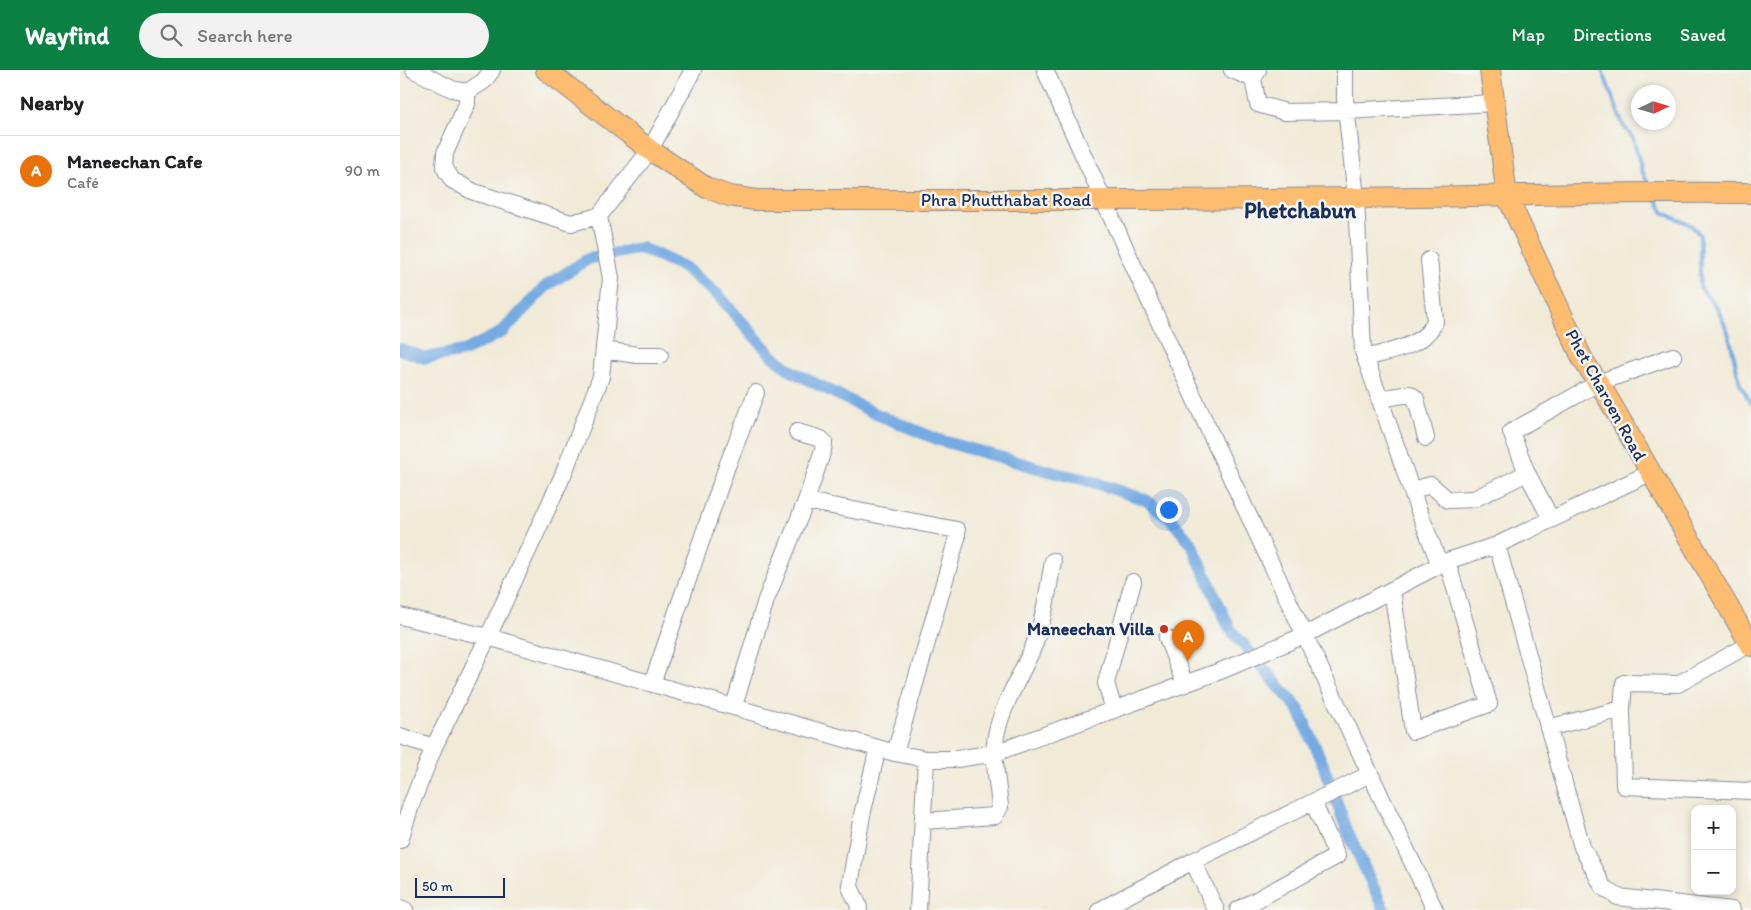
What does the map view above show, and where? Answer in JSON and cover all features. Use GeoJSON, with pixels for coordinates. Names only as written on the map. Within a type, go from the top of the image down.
{"type":"FeatureCollection","features":[{"type":"Feature","properties":{"kind":"main road","name":"Phra Phutthabat Road"},"geometry":{"type":"LineString","coordinates":[[546,70],[650,150],[707,188],[729,196],[756,200],[1104,201],[1507,196],[1630,192],[1751,193]]}},
{"type":"Feature","properties":{"kind":"main road","name":"Phet Charoen Road"},"geometry":{"type":"LineString","coordinates":[[1490,70],[1507,196],[1583,360],[1750,645]]}},
{"type":"Feature","properties":{"kind":"street"},"geometry":{"type":"LineString","coordinates":[[414,70],[452,89],[467,92],[484,81],[492,70]]}},
{"type":"Feature","properties":{"kind":"street"},"geometry":{"type":"LineString","coordinates":[[467,92],[467,104],[445,152],[444,167],[452,180],[474,192],[571,223],[599,216],[650,150],[694,70]]}},
{"type":"Feature","properties":{"kind":"street"},"geometry":{"type":"LineString","coordinates":[[1046,70],[1104,201],[1305,635],[1366,776],[1435,910]]}},
{"type":"Feature","properties":{"kind":"street"},"geometry":{"type":"LineString","coordinates":[[1232,70],[1256,74],[1258,104],[1285,112],[1346,111],[1494,103]]}},
{"type":"Feature","properties":{"kind":"street"},"geometry":{"type":"LineString","coordinates":[[1345,70],[1346,111],[1356,198],[1363,350],[1412,490],[1443,563],[1489,704],[1413,732],[1392,590]]}},
{"type":"Feature","properties":{"kind":"street"},"geometry":{"type":"LineString","coordinates":[[400,840],[406,802],[488,637],[563,475],[601,377],[611,278],[599,216]]}},
{"type":"Feature","properties":{"kind":"street"},"geometry":{"type":"LineString","coordinates":[[1365,358],[1411,344],[1426,336],[1432,330],[1436,321],[1429,260]]}},
{"type":"Feature","properties":{"kind":"street"},"geometry":{"type":"LineString","coordinates":[[604,350],[637,355],[660,355]]}},
{"type":"Feature","properties":{"kind":"street"},"geometry":{"type":"LineString","coordinates":[[1550,519],[1511,432],[1598,383],[1673,356]]}},
{"type":"Feature","properties":{"kind":"street"},"geometry":{"type":"LineString","coordinates":[[652,684],[727,466],[756,392]]}},
{"type":"Feature","properties":{"kind":"street"},"geometry":{"type":"LineString","coordinates":[[1379,399],[1410,394],[1416,399],[1426,438]]}},
{"type":"Feature","properties":{"kind":"street"},"geometry":{"type":"LineString","coordinates":[[734,706],[766,600],[806,501],[823,450],[824,442],[821,439],[797,432]]}},
{"type":"Feature","properties":{"kind":"street"},"geometry":{"type":"LineString","coordinates":[[1412,490],[1431,485],[1448,500],[1465,500],[1474,498],[1528,473]]}},
{"type":"Feature","properties":{"kind":"street"},"geometry":{"type":"LineString","coordinates":[[400,616],[488,637],[895,753],[926,759],[957,759],[995,753],[1223,670],[1305,635],[1443,563],[1497,545],[1650,473]]}},
{"type":"Feature","properties":{"kind":"street"},"geometry":{"type":"LineString","coordinates":[[806,501],[957,530],[957,538],[895,753]]}},
{"type":"Feature","properties":{"kind":"street"},"geometry":{"type":"LineString","coordinates":[[1497,545],[1582,847],[1603,887],[1618,903],[1732,910]]}},
{"type":"Feature","properties":{"kind":"street"},"geometry":{"type":"LineString","coordinates":[[923,821],[996,816],[1000,807],[995,753],[997,731],[1015,683],[1032,649],[1044,615],[1052,561]]}},
{"type":"Feature","properties":{"kind":"street"},"geometry":{"type":"LineString","coordinates":[[1114,710],[1106,683],[1132,582]]}},
{"type":"Feature","properties":{"kind":"street"},"geometry":{"type":"LineString","coordinates":[[1167,638],[1184,684]]}},
{"type":"Feature","properties":{"kind":"street"},"geometry":{"type":"LineString","coordinates":[[1750,645],[1678,684],[1624,683],[1622,709],[1624,786],[1751,791]]}},
{"type":"Feature","properties":{"kind":"street"},"geometry":{"type":"LineString","coordinates":[[1548,728],[1622,709]]}},
{"type":"Feature","properties":{"kind":"street"},"geometry":{"type":"LineString","coordinates":[[400,736],[434,747]]}},
{"type":"Feature","properties":{"kind":"street"},"geometry":{"type":"LineString","coordinates":[[859,910],[858,903],[850,890],[850,885],[862,815],[878,748]]}},
{"type":"Feature","properties":{"kind":"street"},"geometry":{"type":"LineString","coordinates":[[918,910],[926,759]]}},
{"type":"Feature","properties":{"kind":"street"},"geometry":{"type":"LineString","coordinates":[[1100,910],[1193,861],[1366,776]]}},
{"type":"Feature","properties":{"kind":"street"},"geometry":{"type":"LineString","coordinates":[[1238,910],[1337,856],[1315,801]]}},
{"type":"Feature","properties":{"kind":"street"},"geometry":{"type":"LineString","coordinates":[[1193,861],[1216,910]]}},
{"type":"Feature","properties":{"kind":"street"},"geometry":{"type":"LineString","coordinates":[[400,908],[405,910]]}},
{"type":"Feature","properties":{"kind":"waterway"},"geometry":{"type":"LineString","coordinates":[[1602,70],[1623,125],[1633,138],[1642,171],[1650,187]]}},
{"type":"Feature","properties":{"kind":"waterway"},"geometry":{"type":"LineString","coordinates":[[1657,200],[1664,213],[1691,225],[1700,235],[1700,287],[1718,309],[1729,335],[1740,384],[1751,403]]}},
{"type":"Feature","properties":{"kind":"waterway"},"geometry":{"type":"LineString","coordinates":[[400,349],[425,358],[464,351],[502,332],[546,286],[588,259],[641,248],[684,267],[718,295],[772,356],[793,372],[876,414],[939,440],[1059,474],[1087,480],[1146,500],[1171,519],[1192,545],[1230,629],[1299,710],[1323,765],[1347,830],[1384,910]]}},
{"type":"Feature","properties":{"kind":"place","name":"Maneechan Villa"},"geometry":{"type":"Point","coordinates":[1164,629]}},
{"type":"Feature","properties":{"kind":"place","name":"Maneechan Cafe"},"geometry":{"type":"Point","coordinates":[1188,661]}},
{"type":"Feature","properties":{"kind":"district","name":"Phetchabun"},"geometry":{"type":"Point","coordinates":[1300,210]}}]}
